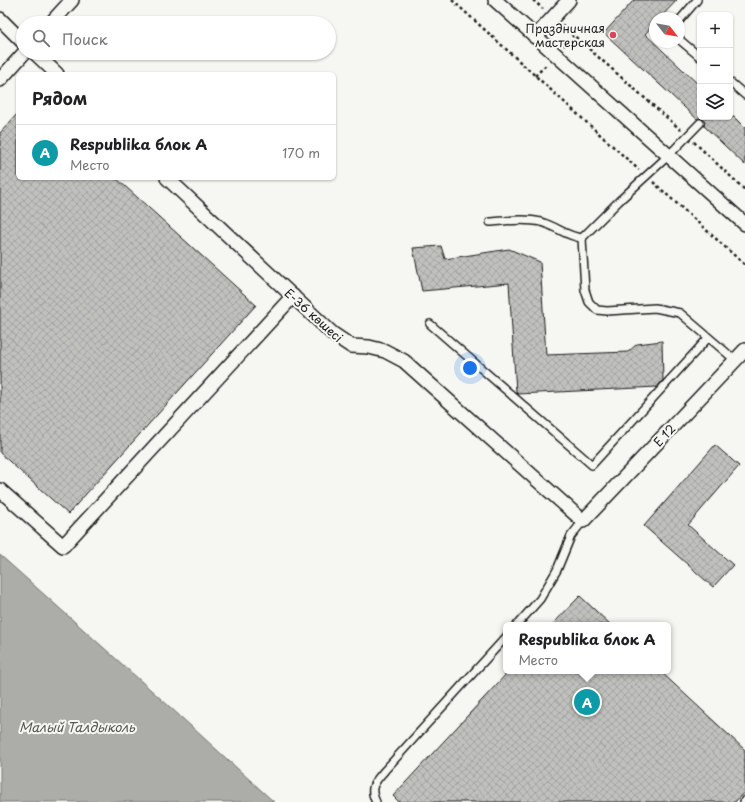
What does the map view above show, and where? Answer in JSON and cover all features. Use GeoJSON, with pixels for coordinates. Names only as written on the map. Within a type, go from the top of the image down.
{"type":"FeatureCollection","features":[{"type":"Feature","properties":{"kind":"street"},"geometry":{"type":"LineString","coordinates":[[57,16],[72,0]]}},
{"type":"Feature","properties":{"kind":"street"},"geometry":{"type":"LineString","coordinates":[[494,0],[745,224]]}},
{"type":"Feature","properties":{"kind":"street"},"geometry":{"type":"LineString","coordinates":[[535,37],[569,0]]}},
{"type":"Feature","properties":{"kind":"street"},"geometry":{"type":"LineString","coordinates":[[0,19],[16,35]]}},
{"type":"Feature","properties":{"kind":"street"},"geometry":{"type":"LineString","coordinates":[[0,80],[18,60]]}},
{"type":"Feature","properties":{"kind":"street"},"geometry":{"type":"LineString","coordinates":[[42,60],[55,72]]}},
{"type":"Feature","properties":{"kind":"street","name":"Е-36 көшесі"},"geometry":{"type":"LineString","coordinates":[[169,180],[333,334],[350,346],[369,347],[385,351],[404,361],[583,521]]}},
{"type":"Feature","properties":{"kind":"street"},"geometry":{"type":"LineString","coordinates":[[0,490],[63,546],[293,296]]}},
{"type":"Feature","properties":{"kind":"street","name":"E 12"},"geometry":{"type":"LineString","coordinates":[[583,521],[745,350]]}},
{"type":"Feature","properties":{"kind":"lane"},"geometry":{"type":"LineString","coordinates":[[685,14],[697,0]]}},
{"type":"Feature","properties":{"kind":"lane"},"geometry":{"type":"LineString","coordinates":[[685,44],[697,54]]}},
{"type":"Feature","properties":{"kind":"lane"},"geometry":{"type":"LineString","coordinates":[[733,88],[745,95]]}},
{"type":"Feature","properties":{"kind":"lane"},"geometry":{"type":"LineString","coordinates":[[700,123],[668,156],[582,238],[585,290],[589,302],[597,310],[607,311],[655,308],[680,313],[735,360]]}},
{"type":"Feature","properties":{"kind":"lane"},"geometry":{"type":"LineString","coordinates":[[490,222],[516,220],[541,222],[574,237],[582,238]]}},
{"type":"Feature","properties":{"kind":"lane"},"geometry":{"type":"LineString","coordinates":[[430,324],[592,465],[708,338]]}},
{"type":"Feature","properties":{"kind":"lane"},"geometry":{"type":"LineString","coordinates":[[520,622],[540,599],[557,570],[571,536],[583,521]]}},
{"type":"Feature","properties":{"kind":"lane"},"geometry":{"type":"LineString","coordinates":[[376,802],[372,790],[374,784],[503,640]]}},
{"type":"Feature","properties":{"kind":"path"},"geometry":{"type":"LineString","coordinates":[[452,0],[745,265]]}},
{"type":"Feature","properties":{"kind":"path"},"geometry":{"type":"LineString","coordinates":[[533,0],[688,136],[745,190]]}},
{"type":"Feature","properties":{"kind":"water","name":"Малый Талдыколь"},"geometry":{"type":"Polygon","coordinates":[[[0,555],[170,707],[274,802],[0,802],[0,555]]]}},
{"type":"Feature","properties":{"kind":"building"},"geometry":{"type":"Polygon","coordinates":[[[634,0],[677,0],[666,12],[649,12],[649,30],[645,34],[649,38],[649,48],[660,48],[697,83],[697,119],[604,33],[634,0]]]}},
{"type":"Feature","properties":{"kind":"building"},"geometry":{"type":"Polygon","coordinates":[[[16,115],[16,180],[118,180],[256,305],[68,514],[0,453],[0,133],[16,115]]]}},
{"type":"Feature","properties":{"kind":"building"},"geometry":{"type":"Polygon","coordinates":[[[734,117],[745,128],[745,165],[704,126],[705,122],[704,120],[733,120],[734,117]]]}},
{"type":"Feature","properties":{"kind":"building"},"geometry":{"type":"Polygon","coordinates":[[[441,246],[445,259],[509,249],[540,262],[546,355],[628,352],[637,344],[662,341],[663,380],[657,387],[518,394],[516,392],[509,283],[422,291],[413,248],[441,246]]]}},
{"type":"Feature","properties":{"kind":"building"},"geometry":{"type":"Polygon","coordinates":[[[715,445],[739,466],[688,525],[733,565],[713,587],[644,526],[715,445]]]}},
{"type":"Feature","properties":{"kind":"building"},"geometry":{"type":"Polygon","coordinates":[[[580,596],[608,622],[555,622],[580,596]]]}},
{"type":"Feature","properties":{"kind":"building"},"geometry":{"type":"Polygon","coordinates":[[[506,674],[663,674],[745,750],[745,791],[735,802],[399,802],[393,796],[506,674]]]}},
{"type":"Feature","properties":{"kind":"place","name":"Праздничная мастерская"},"geometry":{"type":"Point","coordinates":[613,35]}},
{"type":"Feature","properties":{"kind":"place","name":"Respublika блок А"},"geometry":{"type":"Point","coordinates":[587,702]}}]}
